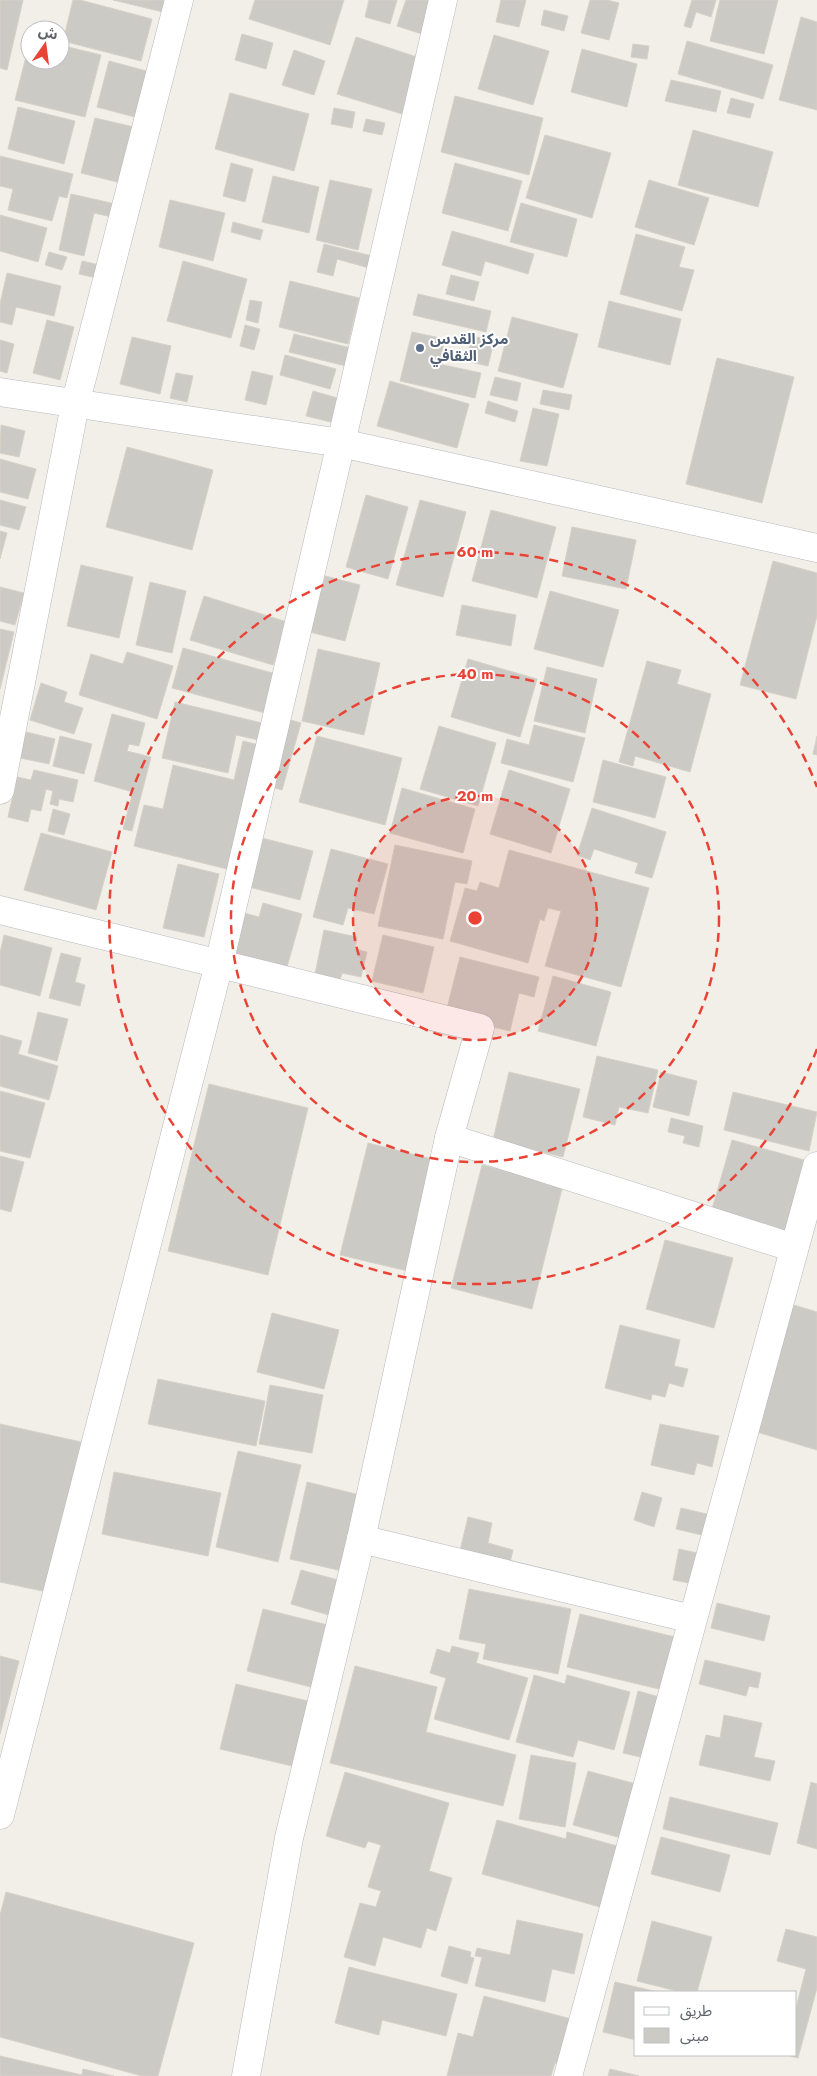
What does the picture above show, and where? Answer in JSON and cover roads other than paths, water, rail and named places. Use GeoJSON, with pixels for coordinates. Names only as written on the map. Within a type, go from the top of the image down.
{"type":"FeatureCollection","features":[{"type":"Feature","properties":{"kind":"street"},"geometry":{"type":"LineString","coordinates":[[0,790],[75,405],[179,0]]}},
{"type":"Feature","properties":{"kind":"street"},"geometry":{"type":"LineString","coordinates":[[0,1815],[219,964],[342,443],[443,0]]}},
{"type":"Feature","properties":{"kind":"street"},"geometry":{"type":"LineString","coordinates":[[0,392],[75,405],[342,443],[817,548]]}},
{"type":"Feature","properties":{"kind":"street"},"geometry":{"type":"LineString","coordinates":[[0,910],[480,1028],[449,1138],[361,1539],[289,1838],[246,2076]]}},
{"type":"Feature","properties":{"kind":"street"},"geometry":{"type":"LineString","coordinates":[[449,1138],[794,1248]]}},
{"type":"Feature","properties":{"kind":"street"},"geometry":{"type":"LineString","coordinates":[[568,2076],[817,1166]]}},
{"type":"Feature","properties":{"kind":"street"},"geometry":{"type":"LineString","coordinates":[[361,1539],[692,1619]]}},
{"type":"Feature","properties":{"kind":"place","name":"مركز القدس الثقافي"},"geometry":{"type":"Point","coordinates":[420,348]}}]}
